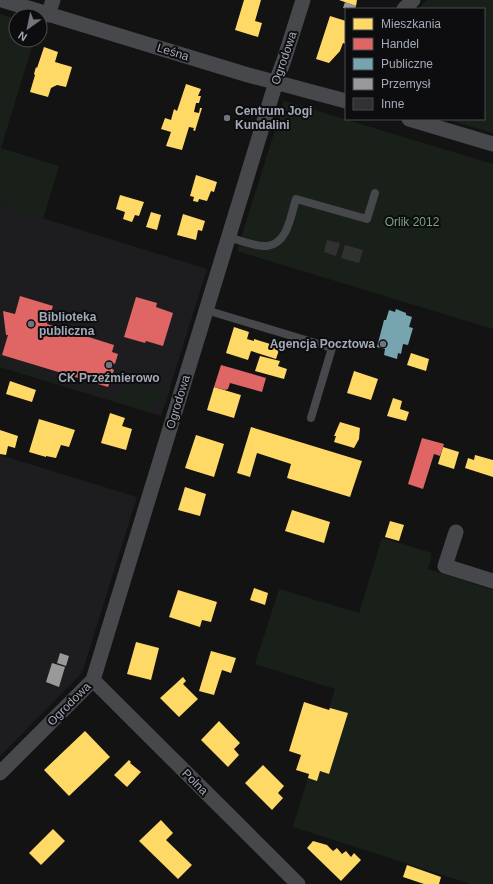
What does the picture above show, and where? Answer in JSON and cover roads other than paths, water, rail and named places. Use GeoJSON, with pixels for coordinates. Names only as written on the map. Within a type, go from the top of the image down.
{"type":"FeatureCollection","features":[{"type":"Feature","properties":{"kind":"street","name":"Leśna"},"geometry":{"type":"LineString","coordinates":[[2,0],[27,8]]}},
{"type":"Feature","properties":{"kind":"street"},"geometry":{"type":"LineString","coordinates":[[48,15],[53,0]]}},
{"type":"Feature","properties":{"kind":"street","name":"Ogrodowa"},"geometry":{"type":"LineString","coordinates":[[0,772],[93,680],[228,237],[303,0]]}},
{"type":"Feature","properties":{"kind":"street"},"geometry":{"type":"LineString","coordinates":[[405,8],[413,0]]}},
{"type":"Feature","properties":{"kind":"street","name":"Leśna"},"geometry":{"type":"LineString","coordinates":[[48,15],[248,75],[345,101]]}},
{"type":"Feature","properties":{"kind":"street"},"geometry":{"type":"LineString","coordinates":[[411,120],[493,144]]}},
{"type":"Feature","properties":{"kind":"street"},"geometry":{"type":"LineString","coordinates":[[456,532],[445,566],[493,581]]}},
{"type":"Feature","properties":{"kind":"street","name":"Polna"},"geometry":{"type":"LineString","coordinates":[[93,680],[298,884]]}},
{"type":"Feature","properties":{"kind":"lane"},"geometry":{"type":"LineString","coordinates":[[228,237],[260,246],[274,244],[281,239],[285,232],[296,199],[367,219],[375,193]]}},
{"type":"Feature","properties":{"kind":"lane"},"geometry":{"type":"LineString","coordinates":[[206,310],[332,348],[311,418]]}},
{"type":"Feature","properties":{"kind":"place","name":"Centrum Jogi Kundalini"},"geometry":{"type":"Point","coordinates":[227,118]}},
{"type":"Feature","properties":{"kind":"place","name":"Biblioteka publiczna"},"geometry":{"type":"Point","coordinates":[31,324]}},
{"type":"Feature","properties":{"kind":"place","name":"Agencja Pocztowa"},"geometry":{"type":"Point","coordinates":[383,344]}},
{"type":"Feature","properties":{"kind":"place","name":"CK Przeźmierowo"},"geometry":{"type":"Point","coordinates":[109,365]}},
{"type":"Feature","properties":{"kind":"park label","name":"Orlik 2012"},"geometry":{"type":"Point","coordinates":[412,222]}}]}
